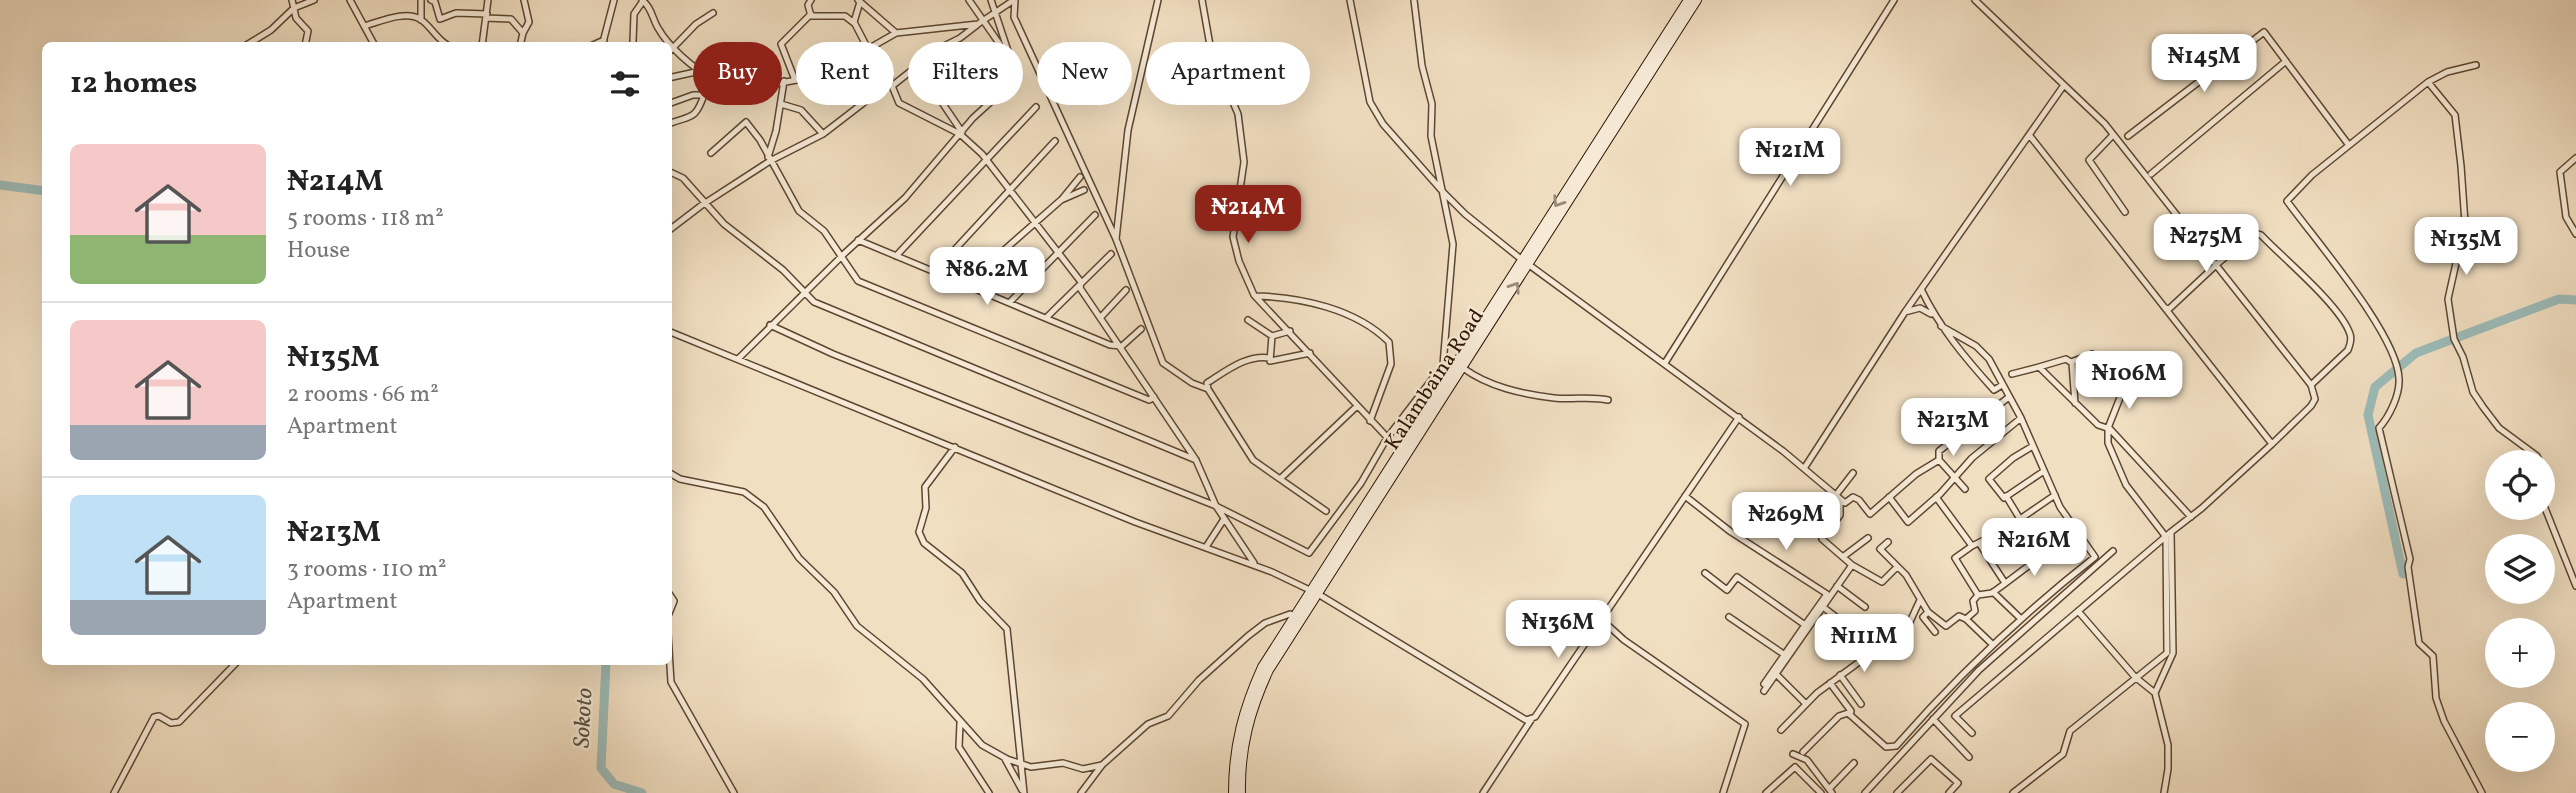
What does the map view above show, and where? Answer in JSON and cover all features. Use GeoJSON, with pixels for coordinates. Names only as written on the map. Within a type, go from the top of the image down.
{"type":"FeatureCollection","features":[{"type":"Feature","properties":{"kind":"main road"},"geometry":{"type":"LineString","coordinates":[[1314,593],[1448,374],[1525,262],[1688,0]]}},
{"type":"Feature","properties":{"kind":"main road","name":"Kalambaina Road"},"geometry":{"type":"LineString","coordinates":[[1241,793],[1241,766],[1248,721],[1269,670],[1298,619],[1463,368],[1525,262],[1697,0]]}},
{"type":"Feature","properties":{"kind":"main road"},"geometry":{"type":"LineString","coordinates":[[1233,793],[1233,765],[1241,719],[1262,667],[1298,619]]}},
{"type":"Feature","properties":{"kind":"street"},"geometry":{"type":"LineString","coordinates":[[292,0],[296,18],[308,31],[306,42]]}},
{"type":"Feature","properties":{"kind":"street"},"geometry":{"type":"LineString","coordinates":[[252,42],[271,30],[294,8],[314,0]]}},
{"type":"Feature","properties":{"kind":"street"},"geometry":{"type":"LineString","coordinates":[[350,0],[372,42]]}},
{"type":"Feature","properties":{"kind":"street"},"geometry":{"type":"LineString","coordinates":[[421,0],[421,20]]}},
{"type":"Feature","properties":{"kind":"street"},"geometry":{"type":"LineString","coordinates":[[431,0],[435,2],[440,19],[456,13],[511,19],[523,33]]}},
{"type":"Feature","properties":{"kind":"street"},"geometry":{"type":"LineString","coordinates":[[483,42],[488,0]]}},
{"type":"Feature","properties":{"kind":"street"},"geometry":{"type":"LineString","coordinates":[[521,42],[529,22],[524,0]]}},
{"type":"Feature","properties":{"kind":"street"},"geometry":{"type":"LineString","coordinates":[[603,42],[614,0]]}},
{"type":"Feature","properties":{"kind":"street"},"geometry":{"type":"LineString","coordinates":[[633,42],[634,14],[642,0],[648,5],[657,28],[670,42]]}},
{"type":"Feature","properties":{"kind":"street"},"geometry":{"type":"LineString","coordinates":[[810,14],[808,5],[811,0]]}},
{"type":"Feature","properties":{"kind":"street"},"geometry":{"type":"LineString","coordinates":[[969,0],[981,22],[997,42]]}},
{"type":"Feature","properties":{"kind":"street"},"geometry":{"type":"LineString","coordinates":[[991,0],[1004,42]]}},
{"type":"Feature","properties":{"kind":"street"},"geometry":{"type":"LineString","coordinates":[[952,42],[1015,0]]}},
{"type":"Feature","properties":{"kind":"street"},"geometry":{"type":"LineString","coordinates":[[1015,0],[1014,17],[1116,239],[1163,363],[1192,383],[1208,389]]}},
{"type":"Feature","properties":{"kind":"street"},"geometry":{"type":"LineString","coordinates":[[1116,239],[1128,130],[1158,0]]}},
{"type":"Feature","properties":{"kind":"street"},"geometry":{"type":"LineString","coordinates":[[1202,0],[1210,51],[1238,114],[1244,162],[1233,237],[1239,261],[1255,296],[1400,451]]}},
{"type":"Feature","properties":{"kind":"street"},"geometry":{"type":"LineString","coordinates":[[1350,0],[1370,102],[1383,124],[1465,214],[1525,262],[1739,417],[1805,467],[1845,503],[1853,497],[1857,498],[1870,514],[1939,460]]}},
{"type":"Feature","properties":{"kind":"street"},"geometry":{"type":"LineString","coordinates":[[770,325],[833,354],[1216,506],[1309,553],[1361,482],[1387,438],[1443,365],[1453,254],[1444,193],[1430,131],[1432,104],[1425,82],[1414,0]]}},
{"type":"Feature","properties":{"kind":"street"},"geometry":{"type":"LineString","coordinates":[[1665,363],[1894,0]]}},
{"type":"Feature","properties":{"kind":"street"},"geometry":{"type":"LineString","coordinates":[[1972,733],[1955,716],[2191,517],[2273,444],[2315,399],[2311,384],[2113,135],[1982,3],[1975,0]]}},
{"type":"Feature","properties":{"kind":"street"},"geometry":{"type":"LineString","coordinates":[[854,23],[860,1],[896,33]]}},
{"type":"Feature","properties":{"kind":"street"},"geometry":{"type":"LineString","coordinates":[[693,65],[674,47],[696,24],[713,13]]}},
{"type":"Feature","properties":{"kind":"street"},"geometry":{"type":"LineString","coordinates":[[782,96],[784,81],[795,80],[781,44],[810,14],[845,16],[854,23],[864,42]]}},
{"type":"Feature","properties":{"kind":"street"},"geometry":{"type":"LineString","coordinates":[[364,26],[402,16],[421,20],[441,42]]}},
{"type":"Feature","properties":{"kind":"street"},"geometry":{"type":"LineString","coordinates":[[880,42],[896,33],[981,22]]}},
{"type":"Feature","properties":{"kind":"street"},"geometry":{"type":"LineString","coordinates":[[2128,136],[2264,32],[2348,144]]}},
{"type":"Feature","properties":{"kind":"street"},"geometry":{"type":"LineString","coordinates":[[2151,174],[2286,61]]}},
{"type":"Feature","properties":{"kind":"street"},"geometry":{"type":"LineString","coordinates":[[2476,65],[2447,72],[2428,82],[2348,144],[2287,201],[2375,317],[2396,366],[2399,380],[2388,418],[2379,428],[2410,559],[2409,576],[2418,643],[2433,656],[2436,698],[2444,721],[2482,793]]}},
{"type":"Feature","properties":{"kind":"street"},"geometry":{"type":"LineString","coordinates":[[672,78],[693,73]]}},
{"type":"Feature","properties":{"kind":"street"},"geometry":{"type":"LineString","coordinates":[[2428,82],[2455,115],[2461,166],[2465,223],[2448,299],[2454,339],[2463,357],[2473,392],[2483,407],[2499,428],[2530,450]]}},
{"type":"Feature","properties":{"kind":"street"},"geometry":{"type":"LineString","coordinates":[[1805,467],[1905,312],[2064,85]]}},
{"type":"Feature","properties":{"kind":"street"},"geometry":{"type":"LineString","coordinates":[[894,90],[899,103],[961,133]]}},
{"type":"Feature","properties":{"kind":"street"},"geometry":{"type":"LineString","coordinates":[[672,103],[693,95]]}},
{"type":"Feature","properties":{"kind":"street"},"geometry":{"type":"LineString","coordinates":[[782,104],[801,110],[823,134]]}},
{"type":"Feature","properties":{"kind":"street"},"geometry":{"type":"LineString","coordinates":[[672,123],[690,118],[698,112],[700,105]]}},
{"type":"Feature","properties":{"kind":"street"},"geometry":{"type":"LineString","coordinates":[[769,159],[781,105]]}},
{"type":"Feature","properties":{"kind":"street"},"geometry":{"type":"LineString","coordinates":[[672,227],[769,159],[823,134],[862,105]]}},
{"type":"Feature","properties":{"kind":"street"},"geometry":{"type":"LineString","coordinates":[[943,105],[961,133],[986,159],[1080,282],[1080,288],[1122,346],[1196,460],[1216,506],[1255,565]]}},
{"type":"Feature","properties":{"kind":"street"},"geometry":{"type":"LineString","coordinates":[[738,359],[842,255],[905,198],[988,105]]}},
{"type":"Feature","properties":{"kind":"street"},"geometry":{"type":"LineString","coordinates":[[896,256],[1036,107]]}},
{"type":"Feature","properties":{"kind":"street"},"geometry":{"type":"LineString","coordinates":[[711,153],[746,122],[799,211],[824,231],[858,281],[1149,400],[1154,397]]}},
{"type":"Feature","properties":{"kind":"street"},"geometry":{"type":"LineString","coordinates":[[2113,135],[2089,160],[2125,212]]}},
{"type":"Feature","properties":{"kind":"street"},"geometry":{"type":"LineString","coordinates":[[2030,136],[2273,444]]}},
{"type":"Feature","properties":{"kind":"street"},"geometry":{"type":"LineString","coordinates":[[935,271],[1055,141]]}},
{"type":"Feature","properties":{"kind":"street"},"geometry":{"type":"LineString","coordinates":[[2576,158],[2560,172],[2566,217],[2576,234]]}},
{"type":"Feature","properties":{"kind":"street"},"geometry":{"type":"LineString","coordinates":[[672,174],[683,178],[724,224],[783,270],[804,295],[814,302],[1196,460]]}},
{"type":"Feature","properties":{"kind":"street"},"geometry":{"type":"LineString","coordinates":[[984,292],[978,273],[1062,200],[1080,177]]}},
{"type":"Feature","properties":{"kind":"street"},"geometry":{"type":"LineString","coordinates":[[1062,200],[1084,190]]}},
{"type":"Feature","properties":{"kind":"street"},"geometry":{"type":"LineString","coordinates":[[1010,302],[1095,215]]}},
{"type":"Feature","properties":{"kind":"street"},"geometry":{"type":"LineString","coordinates":[[2165,308],[2169,309],[2253,233],[2261,236],[2308,281],[2350,334],[2348,350],[2311,384]]}},
{"type":"Feature","properties":{"kind":"street"},"geometry":{"type":"LineString","coordinates":[[858,240],[1110,345],[1122,346],[1142,329]]}},
{"type":"Feature","properties":{"kind":"street"},"geometry":{"type":"LineString","coordinates":[[1047,317],[1111,254]]}},
{"type":"Feature","properties":{"kind":"street"},"geometry":{"type":"LineString","coordinates":[[1921,289],[1941,326],[1994,390],[2002,385]]}},
{"type":"Feature","properties":{"kind":"street"},"geometry":{"type":"LineString","coordinates":[[1101,317],[1126,290]]}},
{"type":"Feature","properties":{"kind":"street"},"geometry":{"type":"LineString","coordinates":[[1255,296],[1281,297],[1323,306],[1376,328],[1390,342],[1391,364],[1370,421]]}},
{"type":"Feature","properties":{"kind":"street"},"geometry":{"type":"LineString","coordinates":[[1905,312],[1920,308],[1934,316]]}},
{"type":"Feature","properties":{"kind":"street"},"geometry":{"type":"LineString","coordinates":[[1248,320],[1272,336],[1290,331]]}},
{"type":"Feature","properties":{"kind":"street"},"geometry":{"type":"LineString","coordinates":[[1803,752],[1839,716],[1850,715],[1886,747],[1896,746],[1991,643],[2095,557],[2054,495],[2021,418],[1989,359],[1976,346],[1941,326]]}},
{"type":"Feature","properties":{"kind":"street"},"geometry":{"type":"LineString","coordinates":[[672,333],[1135,522],[1255,565],[1314,593],[1526,720],[1531,720]]}},
{"type":"Feature","properties":{"kind":"street"},"geometry":{"type":"LineString","coordinates":[[1270,359],[1272,336]]}},
{"type":"Feature","properties":{"kind":"street"},"geometry":{"type":"LineString","coordinates":[[1310,353],[1284,360],[1259,357],[1235,365],[1207,383],[1208,389],[1252,460],[1326,511]]}},
{"type":"Feature","properties":{"kind":"street"},"geometry":{"type":"LineString","coordinates":[[2012,374],[2066,359],[2070,362],[2092,354],[2125,385],[2108,428],[2108,443],[2126,485],[2168,534],[2173,653],[2155,693]]}},
{"type":"Feature","properties":{"kind":"street"},"geometry":{"type":"LineString","coordinates":[[2070,362],[2076,403]]}},
{"type":"Feature","properties":{"kind":"street"},"geometry":{"type":"LineString","coordinates":[[1443,365],[1448,374]]}},
{"type":"Feature","properties":{"kind":"street"},"geometry":{"type":"LineString","coordinates":[[2039,367],[2098,425],[2108,428],[2191,517]]}},
{"type":"Feature","properties":{"kind":"street"},"geometry":{"type":"LineString","coordinates":[[1463,368],[1482,382],[1525,393],[1557,398],[1589,396],[1608,400]]}},
{"type":"Feature","properties":{"kind":"street"},"geometry":{"type":"LineString","coordinates":[[1965,489],[1939,460],[1939,451],[2009,397]]}},
{"type":"Feature","properties":{"kind":"street"},"geometry":{"type":"LineString","coordinates":[[1280,479],[1356,407]]}},
{"type":"Feature","properties":{"kind":"street"},"geometry":{"type":"LineString","coordinates":[[1483,793],[1739,417]]}},
{"type":"Feature","properties":{"kind":"street"},"geometry":{"type":"LineString","coordinates":[[1889,497],[1908,522],[1936,497],[1953,476],[2021,418]]}},
{"type":"Feature","properties":{"kind":"street"},"geometry":{"type":"LineString","coordinates":[[2033,446],[2013,458],[1989,479],[2004,498],[2044,471]]}},
{"type":"Feature","properties":{"kind":"street"},"geometry":{"type":"LineString","coordinates":[[956,447],[925,487],[926,508],[919,532],[924,543],[962,573],[980,601],[1007,629],[1023,793]]}},
{"type":"Feature","properties":{"kind":"street"},"geometry":{"type":"LineString","coordinates":[[1853,473],[1838,497],[1840,515],[1822,539],[1852,565],[1882,582],[1897,567]]}},
{"type":"Feature","properties":{"kind":"street"},"geometry":{"type":"LineString","coordinates":[[672,474],[680,479],[744,492],[764,507],[799,558],[834,592],[857,626],[923,679],[982,745],[1005,758],[1031,767],[1063,763],[1083,769],[1102,765]]}},
{"type":"Feature","properties":{"kind":"street"},"geometry":{"type":"LineString","coordinates":[[1978,595],[1955,558],[2054,495]]}},
{"type":"Feature","properties":{"kind":"street"},"geometry":{"type":"LineString","coordinates":[[1685,496],[1731,532],[1827,594],[1764,688],[1852,565]]}},
{"type":"Feature","properties":{"kind":"street"},"geometry":{"type":"LineString","coordinates":[[2006,496],[2020,519]]}},
{"type":"Feature","properties":{"kind":"street"},"geometry":{"type":"LineString","coordinates":[[1936,497],[1972,547]]}},
{"type":"Feature","properties":{"kind":"street"},"geometry":{"type":"LineString","coordinates":[[1206,547],[1224,519]]}},
{"type":"Feature","properties":{"kind":"street"},"geometry":{"type":"LineString","coordinates":[[2550,520],[2576,586]]}},
{"type":"Feature","properties":{"kind":"street"},"geometry":{"type":"LineString","coordinates":[[1966,619],[1975,611],[1973,601],[1978,595],[1993,592],[2076,530]]}},
{"type":"Feature","properties":{"kind":"street"},"geometry":{"type":"LineString","coordinates":[[2013,793],[2063,754],[2070,731],[2166,653],[2168,534]]}},
{"type":"Feature","properties":{"kind":"street"},"geometry":{"type":"LineString","coordinates":[[1844,556],[1868,538]]}},
{"type":"Feature","properties":{"kind":"street"},"geometry":{"type":"LineString","coordinates":[[1888,542],[1880,549],[1912,584],[1928,612],[1946,626],[1959,616],[1966,619],[1991,643]]}},
{"type":"Feature","properties":{"kind":"street"},"geometry":{"type":"LineString","coordinates":[[1979,543],[2005,583]]}},
{"type":"Feature","properties":{"kind":"street"},"geometry":{"type":"LineString","coordinates":[[1865,793],[1979,670],[2113,551]]}},
{"type":"Feature","properties":{"kind":"street"},"geometry":{"type":"LineString","coordinates":[[1706,573],[1727,590],[1737,577],[1805,625]]}},
{"type":"Feature","properties":{"kind":"street"},"geometry":{"type":"LineString","coordinates":[[1837,586],[1866,607]]}},
{"type":"Feature","properties":{"kind":"street"},"geometry":{"type":"LineString","coordinates":[[1993,592],[2020,617]]}},
{"type":"Feature","properties":{"kind":"street"},"geometry":{"type":"LineString","coordinates":[[1781,730],[1830,683],[1908,626],[1920,600]]}},
{"type":"Feature","properties":{"kind":"street"},"geometry":{"type":"LineString","coordinates":[[1823,607],[1877,649]]}},
{"type":"Feature","properties":{"kind":"street"},"geometry":{"type":"LineString","coordinates":[[2078,611],[2135,677],[2155,693],[2168,745],[2164,793]]}},
{"type":"Feature","properties":{"kind":"street"},"geometry":{"type":"LineString","coordinates":[[1928,612],[1923,617],[1935,632]]}},
{"type":"Feature","properties":{"kind":"street"},"geometry":{"type":"LineString","coordinates":[[1081,793],[1102,765],[1148,724],[1168,716],[1199,680],[1248,636],[1265,623],[1290,614],[1298,619]]}},
{"type":"Feature","properties":{"kind":"street"},"geometry":{"type":"LineString","coordinates":[[1729,617],[1785,654]]}},
{"type":"Feature","properties":{"kind":"street"},"geometry":{"type":"LineString","coordinates":[[1601,618],[1624,640],[1745,724],[1723,793]]}},
{"type":"Feature","properties":{"kind":"street"},"geometry":{"type":"LineString","coordinates":[[114,793],[154,718],[159,716],[171,723],[179,722],[234,665]]}},
{"type":"Feature","properties":{"kind":"street"},"geometry":{"type":"LineString","coordinates":[[670,665],[671,682],[734,793]]}},
{"type":"Feature","properties":{"kind":"street"},"geometry":{"type":"LineString","coordinates":[[1776,674],[1806,704]]}},
{"type":"Feature","properties":{"kind":"street"},"geometry":{"type":"LineString","coordinates":[[1840,676],[1861,704]]}},
{"type":"Feature","properties":{"kind":"street"},"geometry":{"type":"LineString","coordinates":[[1830,683],[1851,711],[1850,715]]}},
{"type":"Feature","properties":{"kind":"street"},"geometry":{"type":"LineString","coordinates":[[1933,719],[1969,757]]}},
{"type":"Feature","properties":{"kind":"street"},"geometry":{"type":"LineString","coordinates":[[960,723],[959,747],[989,793]]}},
{"type":"Feature","properties":{"kind":"street"},"geometry":{"type":"LineString","coordinates":[[1793,754],[1807,760],[1830,791],[1854,763]]}},
{"type":"Feature","properties":{"kind":"street"},"geometry":{"type":"LineString","coordinates":[[1005,758],[1023,793]]}},
{"type":"Feature","properties":{"kind":"street"},"geometry":{"type":"LineString","coordinates":[[1897,793],[1931,759],[1958,783],[1949,793]]}},
{"type":"Feature","properties":{"kind":"street"},"geometry":{"type":"LineString","coordinates":[[1766,793],[1795,766],[1821,793]]}},
{"type":"Feature","properties":{"kind":"waterway","name":"Sokoto"},"geometry":{"type":"LineString","coordinates":[[0,185],[42,190]]}},
{"type":"Feature","properties":{"kind":"waterway"},"geometry":{"type":"LineString","coordinates":[[2403,574],[2368,415],[2375,387],[2416,353],[2559,299],[2576,300]]}},
{"type":"Feature","properties":{"kind":"waterway","name":"Sokoto"},"geometry":{"type":"LineString","coordinates":[[606,665],[601,768],[614,784],[642,793]]}}]}
